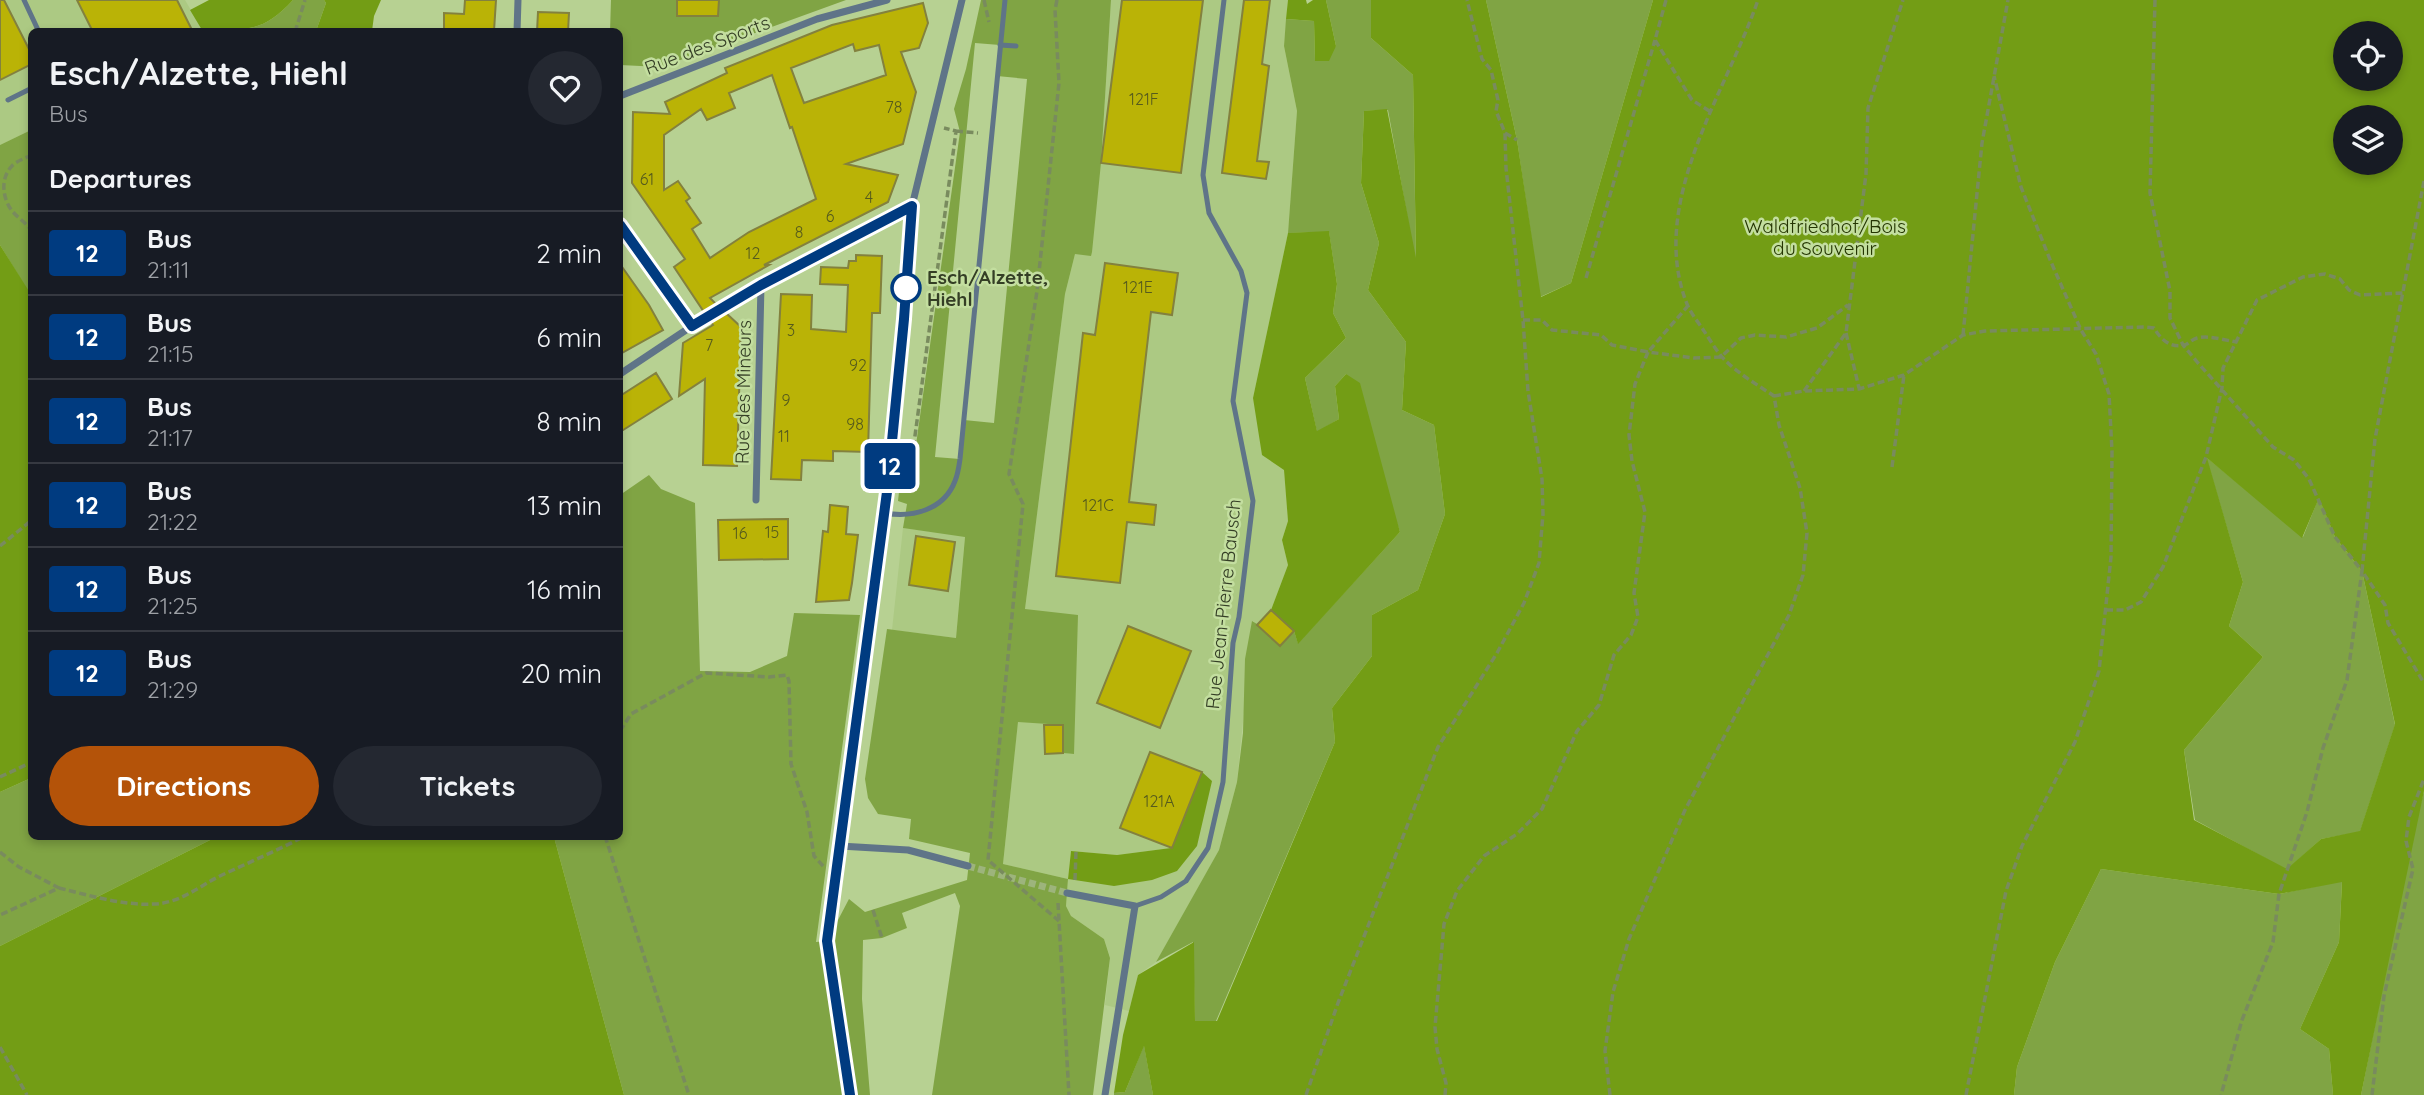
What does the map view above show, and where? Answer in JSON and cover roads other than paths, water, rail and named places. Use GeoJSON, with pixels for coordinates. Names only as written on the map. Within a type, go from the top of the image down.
{"type":"FeatureCollection","features":[{"type":"Feature","properties":{"kind":"street"},"geometry":{"type":"LineString","coordinates":[[517,28],[518,0]]}},
{"type":"Feature","properties":{"kind":"street","name":"Rue des Sports"},"geometry":{"type":"LineString","coordinates":[[623,95],[817,19],[887,0]]}},
{"type":"Feature","properties":{"kind":"street"},"geometry":{"type":"LineString","coordinates":[[850,1095],[827,941],[885,513],[912,206],[962,0]]}},
{"type":"Feature","properties":{"kind":"street"},"geometry":{"type":"LineString","coordinates":[[623,372],[692,326],[761,285],[912,206]]}},
{"type":"Feature","properties":{"kind":"street"},"geometry":{"type":"LineString","coordinates":[[623,229],[692,326]]}},
{"type":"Feature","properties":{"kind":"street","name":"Rue des Mineurs"},"geometry":{"type":"LineString","coordinates":[[756,500],[761,285]]}},
{"type":"Feature","properties":{"kind":"street"},"geometry":{"type":"LineString","coordinates":[[840,846],[908,850],[968,866]]}},
{"type":"Feature","properties":{"kind":"street"},"geometry":{"type":"LineString","coordinates":[[1067,893],[1135,906],[1105,1095]]}},
{"type":"Feature","properties":{"kind":"lane"},"geometry":{"type":"LineString","coordinates":[[24,0],[38,28]]}},
{"type":"Feature","properties":{"kind":"lane"},"geometry":{"type":"LineString","coordinates":[[885,513],[918,514],[940,503],[955,483],[960,459],[1005,0]]}},
{"type":"Feature","properties":{"kind":"lane","name":"Rue Jean-Pierre Bausch"},"geometry":{"type":"LineString","coordinates":[[1135,906],[1161,897],[1186,881],[1208,848],[1223,782],[1233,643],[1239,617],[1253,501],[1233,401],[1247,293],[1241,271],[1209,213],[1203,175],[1224,0]]}},
{"type":"Feature","properties":{"kind":"lane"},"geometry":{"type":"LineString","coordinates":[[1000,45],[1016,46]]}},
{"type":"Feature","properties":{"kind":"lane"},"geometry":{"type":"LineString","coordinates":[[8,100],[28,90]]}},
{"type":"Feature","properties":{"kind":"tunnel"},"geometry":{"type":"LineString","coordinates":[[968,866],[1067,893]]}},
{"type":"Feature","properties":{"kind":"place","name":"Esch/Alzette, Hiehl"},"geometry":{"type":"Point","coordinates":[906,288]}},
{"type":"Feature","properties":{"kind":"park label","name":"Waldfriedhof/Bois du Souvenir"},"geometry":{"type":"Point","coordinates":[1825,237]}}]}
